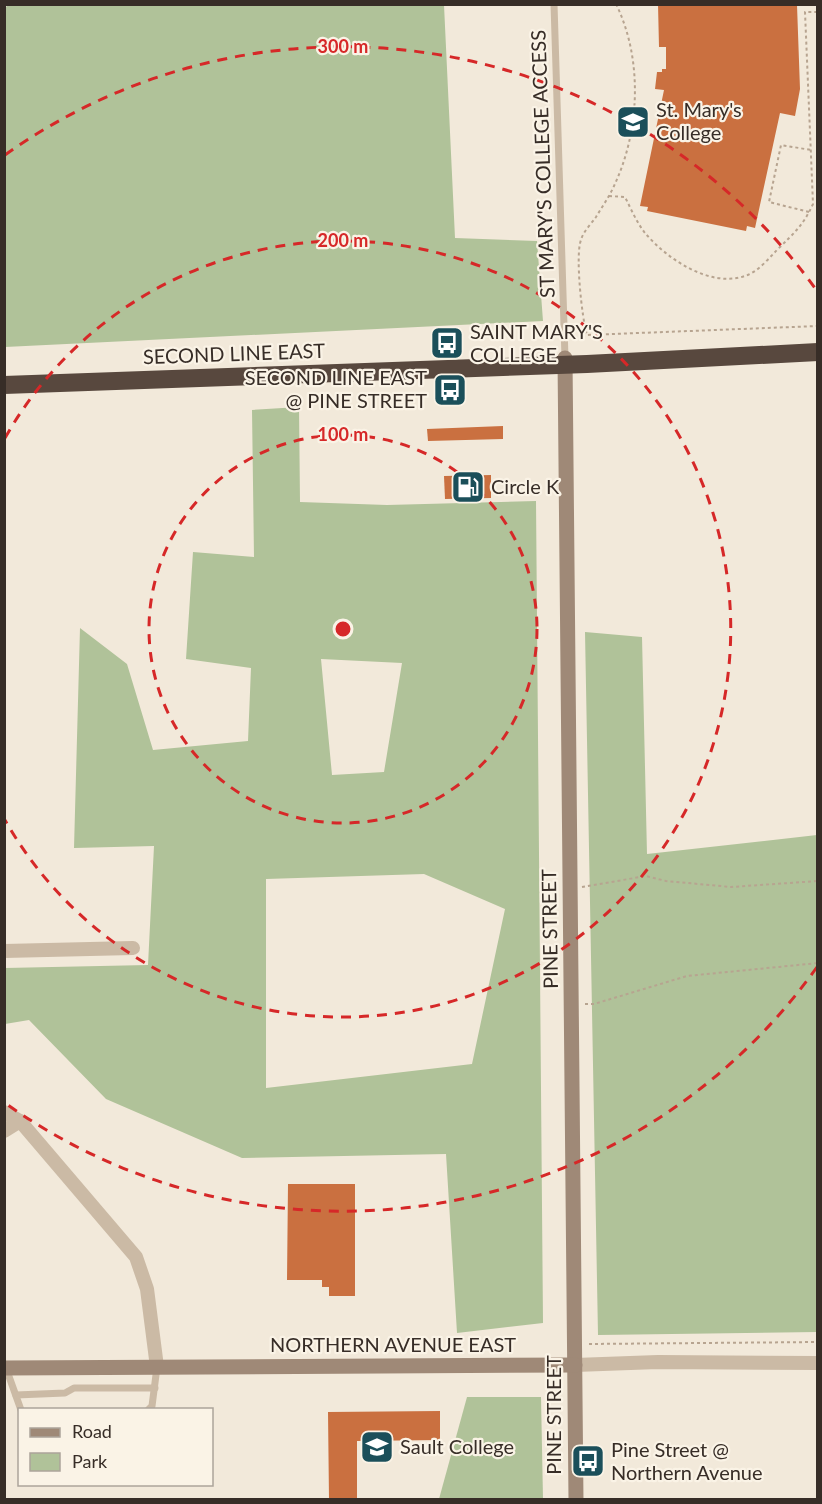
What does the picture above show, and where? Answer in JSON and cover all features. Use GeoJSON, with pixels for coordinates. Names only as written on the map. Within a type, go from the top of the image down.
{"type":"FeatureCollection","features":[{"type":"Feature","properties":{"kind":"highway","name":"SECOND LINE EAST"},"geometry":{"type":"LineString","coordinates":[[4,385],[818,352]]}},
{"type":"Feature","properties":{"kind":"street","name":"PINE STREET"},"geometry":{"type":"LineString","coordinates":[[565,361],[576,1500]]}},
{"type":"Feature","properties":{"kind":"street"},"geometry":{"type":"LineString","coordinates":[[4,951],[133,948]]}},
{"type":"Feature","properties":{"kind":"street"},"geometry":{"type":"LineString","coordinates":[[4,1112],[20,1121],[136,1257],[147,1289],[157,1367]]}},
{"type":"Feature","properties":{"kind":"street"},"geometry":{"type":"LineString","coordinates":[[4,1131],[20,1121]]}},
{"type":"Feature","properties":{"kind":"street","name":"NORTHERN AVENUE EAST"},"geometry":{"type":"LineString","coordinates":[[5,1368],[575,1365],[658,1362],[818,1363]]}},
{"type":"Feature","properties":{"kind":"lane","name":"ST MARY'S COLLEGE ACCESS"},"geometry":{"type":"LineString","coordinates":[[554,4],[565,361]]}},
{"type":"Feature","properties":{"kind":"lane"},"geometry":{"type":"LineString","coordinates":[[150,1408],[157,1367]]}},
{"type":"Feature","properties":{"kind":"lane"},"geometry":{"type":"LineString","coordinates":[[5,1368],[20,1408]]}},
{"type":"Feature","properties":{"kind":"lane"},"geometry":{"type":"LineString","coordinates":[[16,1395],[65,1393],[74,1388],[155,1388]]}},
{"type":"Feature","properties":{"kind":"path"},"geometry":{"type":"LineString","coordinates":[[616,4],[628,36],[635,87],[633,120],[626,152],[609,196],[579,243],[581,312],[587,335],[818,326]]}},
{"type":"Feature","properties":{"kind":"path"},"geometry":{"type":"LineString","coordinates":[[609,196],[625,197],[644,231],[659,248],[683,266],[702,274],[732,278],[745,276],[765,262],[804,224],[813,204],[805,12],[818,12]]}},
{"type":"Feature","properties":{"kind":"path"},"geometry":{"type":"LineString","coordinates":[[809,213],[769,202],[781,145],[811,150]]}},
{"type":"Feature","properties":{"kind":"path"},"geometry":{"type":"LineString","coordinates":[[571,890],[646,876],[666,881],[731,887],[818,881]]}},
{"type":"Feature","properties":{"kind":"path"},"geometry":{"type":"LineString","coordinates":[[572,1004],[594,1004],[687,976],[818,963]]}},
{"type":"Feature","properties":{"kind":"path"},"geometry":{"type":"LineString","coordinates":[[575,1344],[818,1341]]}},
{"type":"Feature","properties":{"kind":"green space"},"geometry":{"type":"Polygon","coordinates":[[[9,4],[444,5],[455,238],[537,241],[543,321],[5,347],[4,9],[9,4]]]}},
{"type":"Feature","properties":{"kind":"green space"},"geometry":{"type":"Polygon","coordinates":[[[299,407],[300,502],[387,505],[536,501],[543,1323],[457,1333],[446,1154],[242,1158],[106,1099],[29,1020],[5,1024],[5,968],[148,965],[154,846],[74,848],[80,628],[127,664],[153,750],[248,741],[251,668],[186,659],[193,552],[254,557],[252,410],[299,407]],[[321,659],[332,775],[384,772],[402,663],[321,659]],[[424,874],[266,879],[266,1088],[472,1064],[505,909],[424,874]]]}},
{"type":"Feature","properties":{"kind":"green space"},"geometry":{"type":"Polygon","coordinates":[[[585,632],[642,637],[647,854],[817,835],[817,1332],[598,1335],[585,632]]]}},
{"type":"Feature","properties":{"kind":"green space"},"geometry":{"type":"Polygon","coordinates":[[[467,1397],[541,1397],[543,1499],[439,1499],[467,1397]]]}},
{"type":"Feature","properties":{"kind":"building"},"geometry":{"type":"Polygon","coordinates":[[[658,4],[797,5],[800,89],[795,116],[780,113],[755,228],[747,226],[746,231],[647,211],[648,207],[640,206],[664,90],[655,89],[657,72],[666,69],[666,47],[659,47],[658,4]]]}},
{"type":"Feature","properties":{"kind":"building"},"geometry":{"type":"Polygon","coordinates":[[[503,426],[503,439],[428,441],[427,429],[503,426]]]}},
{"type":"Feature","properties":{"kind":"building","name":"Circle K"},"geometry":{"type":"Polygon","coordinates":[[[491,475],[491,498],[445,499],[444,476],[491,475]]]}},
{"type":"Feature","properties":{"kind":"building"},"geometry":{"type":"Polygon","coordinates":[[[288,1184],[355,1184],[355,1296],[329,1296],[329,1287],[322,1287],[322,1280],[287,1280],[288,1184]]]}},
{"type":"Feature","properties":{"kind":"building"},"geometry":{"type":"Polygon","coordinates":[[[440,1411],[440,1440],[357,1441],[357,1500],[329,1500],[328,1412],[440,1411]]]}},
{"type":"Feature","properties":{"kind":"place","name":"St. Mary's College"},"geometry":{"type":"Point","coordinates":[633,122]}},
{"type":"Feature","properties":{"kind":"place","name":"SAINT MARY'S COLLEGE"},"geometry":{"type":"Point","coordinates":[447,343]}},
{"type":"Feature","properties":{"kind":"place","name":"SECOND LINE EAST @ PINE STREET"},"geometry":{"type":"Point","coordinates":[450,390]}},
{"type":"Feature","properties":{"kind":"place","name":"Circle K"},"geometry":{"type":"Point","coordinates":[468,487]}},
{"type":"Feature","properties":{"kind":"place","name":"Sault College"},"geometry":{"type":"Point","coordinates":[377,1447]}},
{"type":"Feature","properties":{"kind":"place","name":"Pine Street @ Northern Avenue"},"geometry":{"type":"Point","coordinates":[588,1461]}}]}
